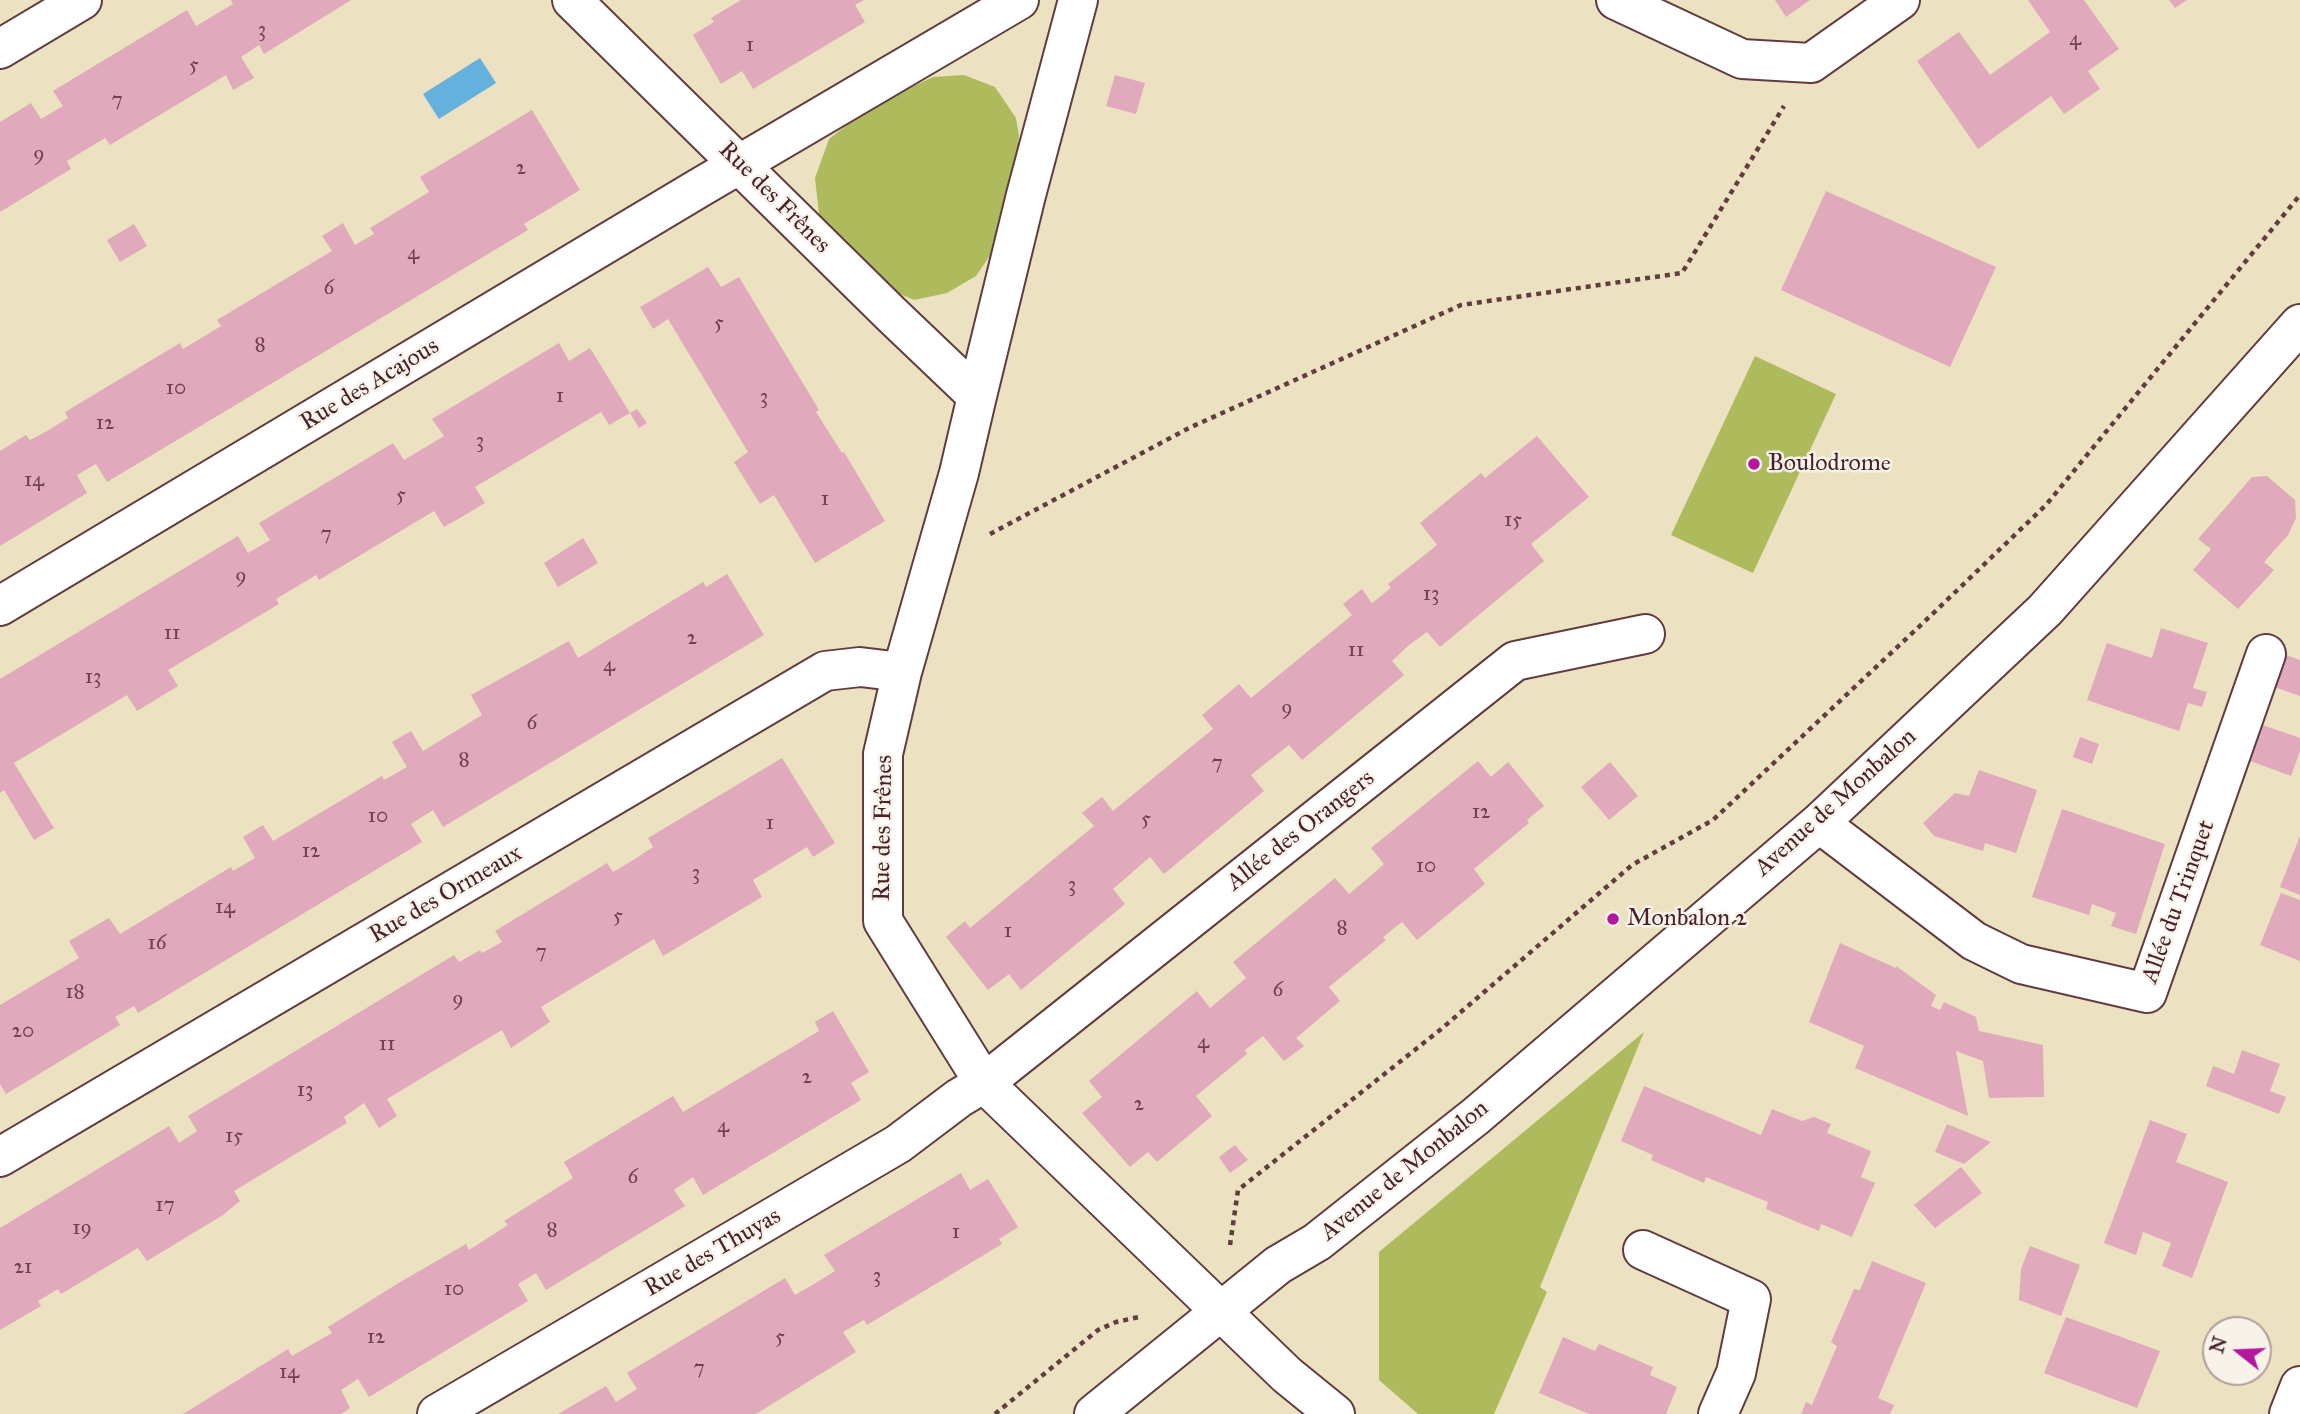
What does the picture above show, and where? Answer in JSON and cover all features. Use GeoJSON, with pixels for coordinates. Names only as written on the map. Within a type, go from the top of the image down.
{"type":"FeatureCollection","features":[{"type":"Feature","properties":{"kind":"street"},"geometry":{"type":"LineString","coordinates":[[0,49],[82,0]]}},
{"type":"Feature","properties":{"kind":"street","name":"Rue des Frênes"},"geometry":{"type":"LineString","coordinates":[[572,0],[977,396]]}},
{"type":"Feature","properties":{"kind":"street","name":"Rue des Acajous"},"geometry":{"type":"LineString","coordinates":[[0,606],[1019,0]]}},
{"type":"Feature","properties":{"kind":"street","name":"Rue des Frênes"},"geometry":{"type":"LineString","coordinates":[[1078,0],[1026,195],[960,473],[902,672],[883,754],[883,922],[984,1083],[1287,1375],[1335,1414]]}},
{"type":"Feature","properties":{"kind":"street"},"geometry":{"type":"LineString","coordinates":[[1616,0],[1742,59],[1811,63],[1900,0]]}},
{"type":"Feature","properties":{"kind":"street","name":"Avenue de Monbalon"},"geometry":{"type":"LineString","coordinates":[[1094,1414],[1278,1265],[1317,1242],[1476,1115],[1819,823],[2045,610],[2300,324]]}},
{"type":"Feature","properties":{"kind":"street","name":"Allée des Orangers"},"geometry":{"type":"LineString","coordinates":[[984,1083],[1515,662],[1645,634]]}},
{"type":"Feature","properties":{"kind":"street","name":"Allée du Trinquet"},"geometry":{"type":"LineString","coordinates":[[1819,823],[1974,942],[2021,964],[2147,993],[2266,654]]}},
{"type":"Feature","properties":{"kind":"street","name":"Rue des Ormeaux"},"geometry":{"type":"LineString","coordinates":[[0,1157],[825,671],[860,667],[902,672]]}},
{"type":"Feature","properties":{"kind":"street","name":"Rue des Thuyas"},"geometry":{"type":"LineString","coordinates":[[437,1414],[898,1144],[959,1098],[984,1083]]}},
{"type":"Feature","properties":{"kind":"street"},"geometry":{"type":"LineString","coordinates":[[1643,1250],[1751,1299],[1736,1373],[1718,1414]]}},
{"type":"Feature","properties":{"kind":"street"},"geometry":{"type":"LineString","coordinates":[[2289,1414],[2300,1386]]}},
{"type":"Feature","properties":{"kind":"path"},"geometry":{"type":"LineString","coordinates":[[933,564],[1189,428],[1461,305],[1682,273],[1811,63]]}},
{"type":"Feature","properties":{"kind":"path"},"geometry":{"type":"LineString","coordinates":[[1220,1311],[1238,1190],[1440,1031],[1632,865],[1713,820],[1903,642],[2046,505],[2300,195]]}},
{"type":"Feature","properties":{"kind":"path"},"geometry":{"type":"LineString","coordinates":[[995,1414],[1098,1330],[1116,1322],[1142,1316]]}},
{"type":"Feature","properties":{"kind":"green space"},"geometry":{"type":"Polygon","coordinates":[[[964,75],[995,87],[1016,118],[1019,136],[1017,159],[993,251],[976,276],[947,293],[914,300],[886,288],[819,214],[815,178],[829,139],[856,118],[933,77],[964,75]]]}},
{"type":"Feature","properties":{"kind":"green space","name":"Boulodrome"},"geometry":{"type":"Polygon","coordinates":[[[1755,356],[1836,394],[1753,573],[1671,535],[1755,356]]]}},
{"type":"Feature","properties":{"kind":"green space"},"geometry":{"type":"Polygon","coordinates":[[[1644,1032],[1540,1287],[1547,1292],[1494,1414],[1418,1414],[1379,1380],[1379,1252],[1644,1032]]]}},
{"type":"Feature","properties":{"kind":"water"},"geometry":{"type":"Polygon","coordinates":[[[480,58],[496,83],[439,119],[423,94],[480,58]]]}},
{"type":"Feature","properties":{"kind":"building"},"geometry":{"type":"Polygon","coordinates":[[[231,0],[351,0],[264,54],[259,45],[241,57],[254,78],[233,90],[226,75],[110,145],[105,138],[67,161],[71,169],[0,212],[0,122],[31,103],[41,119],[63,106],[53,91],[187,10],[196,26],[233,4],[231,0]]]}},
{"type":"Feature","properties":{"kind":"building"},"geometry":{"type":"Polygon","coordinates":[[[741,0],[864,0],[855,5],[865,22],[753,89],[742,71],[721,84],[693,35],[714,22],[711,18],[741,0]]]}},
{"type":"Feature","properties":{"kind":"building"},"geometry":{"type":"Polygon","coordinates":[[[1775,0],[1810,0],[1786,17],[1775,0]]]}},
{"type":"Feature","properties":{"kind":"building"},"geometry":{"type":"Polygon","coordinates":[[[2028,0],[2084,0],[2119,49],[2088,71],[2100,89],[2064,114],[2051,96],[1978,149],[1917,61],[1959,32],[1990,75],[2050,32],[2028,0]]]}},
{"type":"Feature","properties":{"kind":"building"},"geometry":{"type":"Polygon","coordinates":[[[2169,0],[2187,0],[2175,8],[2169,0]]]}},
{"type":"Feature","properties":{"kind":"building"},"geometry":{"type":"Polygon","coordinates":[[[1115,75],[1145,83],[1136,114],[1106,106],[1115,75]]]}},
{"type":"Feature","properties":{"kind":"building"},"geometry":{"type":"Polygon","coordinates":[[[532,110],[580,190],[524,224],[528,230],[107,482],[96,464],[77,475],[87,493],[0,546],[0,451],[26,435],[30,440],[49,430],[68,418],[65,412],[180,343],[183,349],[221,326],[217,320],[332,251],[322,236],[343,223],[355,245],[374,234],[370,228],[429,192],[420,177],[532,110]]]}},
{"type":"Feature","properties":{"kind":"building"},"geometry":{"type":"Polygon","coordinates":[[[1826,191],[1996,267],[1950,367],[1781,290],[1826,191]]]}},
{"type":"Feature","properties":{"kind":"building"},"geometry":{"type":"Polygon","coordinates":[[[134,224],[147,246],[120,262],[107,240],[134,224]]]}},
{"type":"Feature","properties":{"kind":"building"},"geometry":{"type":"Polygon","coordinates":[[[708,267],[721,287],[739,277],[819,410],[816,412],[842,453],[844,452],[885,521],[815,563],[774,495],[760,504],[734,462],[748,452],[668,319],[653,329],[640,307],[708,267]]]}},
{"type":"Feature","properties":{"kind":"building"},"geometry":{"type":"Polygon","coordinates":[[[559,343],[569,361],[590,348],[630,413],[609,425],[601,412],[475,487],[485,503],[444,527],[434,511],[319,580],[316,575],[276,599],[279,604],[168,670],[178,686],[137,711],[127,695],[14,763],[54,828],[34,840],[4,790],[0,793],[0,679],[238,536],[248,553],[270,540],[259,523],[393,443],[404,460],[444,436],[432,419],[559,343]]]}},
{"type":"Feature","properties":{"kind":"building"},"geometry":{"type":"Polygon","coordinates":[[[637,409],[647,423],[639,428],[630,413],[637,409]]]}},
{"type":"Feature","properties":{"kind":"building"},"geometry":{"type":"Polygon","coordinates":[[[1537,436],[1589,497],[1531,544],[1544,561],[1440,647],[1427,632],[1409,645],[1392,661],[1404,675],[1302,760],[1289,745],[1251,775],[1264,791],[1164,874],[1150,857],[1113,889],[1125,904],[1021,990],[1009,974],[988,990],[946,937],[965,921],[970,928],[1094,826],[1082,813],[1102,797],[1113,811],[1213,729],[1202,715],[1239,684],[1251,698],[1352,615],[1343,604],[1362,589],[1372,603],[1391,588],[1388,584],[1437,545],[1420,523],[1481,473],[1485,478],[1537,436]]]}},
{"type":"Feature","properties":{"kind":"building"},"geometry":{"type":"Polygon","coordinates":[[[2267,476],[2295,500],[2296,518],[2288,535],[2264,562],[2274,570],[2238,609],[2193,570],[2211,549],[2198,539],[2252,477],[2267,476]]]}},
{"type":"Feature","properties":{"kind":"building"},"geometry":{"type":"Polygon","coordinates":[[[583,538],[598,563],[558,587],[544,563],[583,538]]]}},
{"type":"Feature","properties":{"kind":"building"},"geometry":{"type":"Polygon","coordinates":[[[727,574],[764,635],[443,827],[433,810],[411,824],[422,842],[138,1013],[134,1006],[115,1017],[120,1025],[6,1094],[0,1084],[0,1005],[79,958],[69,941],[109,918],[120,934],[231,867],[233,871],[255,858],[243,837],[263,825],[273,841],[382,776],[384,780],[407,767],[392,742],[411,731],[423,751],[482,715],[471,695],[569,641],[578,658],[703,582],[706,587],[727,574]]]}},
{"type":"Feature","properties":{"kind":"building"},"geometry":{"type":"Polygon","coordinates":[[[2161,628],[2208,643],[2193,688],[2207,692],[2202,707],[2188,703],[2179,731],[2087,700],[2107,643],[2152,658],[2161,628]]]}},
{"type":"Feature","properties":{"kind":"building"},"geometry":{"type":"Polygon","coordinates":[[[2286,655],[2300,660],[2300,696],[2274,687],[2286,655]]]}},
{"type":"Feature","properties":{"kind":"building"},"geometry":{"type":"Polygon","coordinates":[[[2257,723],[2300,738],[2300,751],[2291,776],[2245,759],[2257,723]]]}},
{"type":"Feature","properties":{"kind":"building"},"geometry":{"type":"Polygon","coordinates":[[[2080,737],[2099,744],[2092,764],[2073,757],[2080,737]]]}},
{"type":"Feature","properties":{"kind":"building"},"geometry":{"type":"Polygon","coordinates":[[[782,758],[835,843],[813,857],[807,847],[753,880],[762,897],[663,956],[654,939],[541,1007],[550,1022],[511,1048],[502,1030],[445,1064],[387,1099],[397,1116],[379,1128],[364,1103],[344,1117],[347,1123],[234,1191],[240,1201],[223,1215],[147,1261],[138,1248],[61,1294],[58,1289],[38,1301],[41,1306],[0,1330],[0,1228],[169,1126],[179,1143],[197,1131],[188,1116],[454,955],[459,962],[502,942],[495,931],[607,863],[613,872],[635,859],[653,847],[648,838],[782,758]]]}},
{"type":"Feature","properties":{"kind":"building"},"geometry":{"type":"Polygon","coordinates":[[[1478,761],[1491,777],[1508,762],[1544,806],[1527,820],[1529,823],[1474,869],[1485,884],[1417,940],[1402,922],[1383,937],[1386,940],[1329,987],[1340,1001],[1296,1038],[1304,1046],[1284,1061],[1263,1036],[1245,1050],[1247,1054],[1196,1096],[1212,1116],[1157,1162],[1148,1152],[1130,1167],[1082,1113],[1102,1097],[1089,1081],[1197,991],[1210,1008],[1246,978],[1233,962],[1335,878],[1349,894],[1384,864],[1371,848],[1478,761]]]}},
{"type":"Feature","properties":{"kind":"building"},"geometry":{"type":"Polygon","coordinates":[[[1610,762],[1638,796],[1609,820],[1581,787],[1610,762]]]}},
{"type":"Feature","properties":{"kind":"building"},"geometry":{"type":"Polygon","coordinates":[[[1979,770],[2037,790],[2016,853],[1985,843],[1983,851],[1934,836],[1923,823],[1955,793],[1969,796],[1979,770]]]}},
{"type":"Feature","properties":{"kind":"building"},"geometry":{"type":"Polygon","coordinates":[[[2062,809],[2165,844],[2136,934],[2111,926],[2116,913],[2092,904],[2089,915],[2032,897],[2062,809]]]}},
{"type":"Feature","properties":{"kind":"building"},"geometry":{"type":"Polygon","coordinates":[[[2300,836],[2300,895],[2280,887],[2300,836]]]}},
{"type":"Feature","properties":{"kind":"building"},"geometry":{"type":"Polygon","coordinates":[[[2281,893],[2300,900],[2300,961],[2260,945],[2281,893]]]}},
{"type":"Feature","properties":{"kind":"building"},"geometry":{"type":"Polygon","coordinates":[[[1840,943],[1896,966],[1936,995],[1931,1006],[1940,1010],[1944,1002],[1976,1017],[1979,1031],[2043,1045],[2044,1097],[1989,1098],[1983,1061],[1956,1051],[1968,1116],[1855,1068],[1864,1046],[1809,1022],[1840,943]]]}},
{"type":"Feature","properties":{"kind":"building"},"geometry":{"type":"Polygon","coordinates":[[[833,1011],[869,1072],[851,1083],[861,1100],[703,1195],[693,1177],[674,1190],[685,1206],[546,1290],[536,1273],[518,1284],[528,1301],[369,1397],[358,1379],[341,1390],[350,1408],[341,1414],[183,1414],[288,1349],[292,1356],[332,1333],[328,1327],[397,1284],[466,1244],[469,1250],[508,1225],[504,1221],[573,1178],[564,1162],[673,1096],[683,1112],[819,1031],[815,1022],[833,1011]]]}},
{"type":"Feature","properties":{"kind":"building"},"geometry":{"type":"Polygon","coordinates":[[[2242,1050],[2280,1064],[2270,1091],[2286,1097],[2279,1114],[2206,1086],[2213,1066],[2234,1074],[2242,1050]]]}},
{"type":"Feature","properties":{"kind":"building"},"geometry":{"type":"Polygon","coordinates":[[[1644,1086],[1761,1135],[1772,1109],[1802,1121],[1814,1117],[1831,1124],[1827,1133],[1871,1151],[1861,1177],[1875,1183],[1852,1237],[1821,1224],[1819,1231],[1766,1209],[1768,1202],[1706,1177],[1704,1183],[1651,1160],[1653,1155],[1621,1141],[1644,1086]]]}},
{"type":"Feature","properties":{"kind":"building"},"geometry":{"type":"Polygon","coordinates":[[[2150,1120],[2187,1134],[2176,1162],[2228,1182],[2192,1278],[2162,1266],[2171,1243],[2143,1232],[2136,1255],[2104,1243],[2150,1120]]]}},
{"type":"Feature","properties":{"kind":"building"},"geometry":{"type":"Polygon","coordinates":[[[1947,1124],[1991,1142],[1964,1164],[1935,1152],[1947,1124]]]}},
{"type":"Feature","properties":{"kind":"building"},"geometry":{"type":"Polygon","coordinates":[[[1235,1145],[1248,1160],[1230,1173],[1219,1157],[1235,1145]]]}},
{"type":"Feature","properties":{"kind":"building"},"geometry":{"type":"Polygon","coordinates":[[[1961,1167],[1982,1193],[1935,1228],[1914,1205],[1961,1167]]]}},
{"type":"Feature","properties":{"kind":"building"},"geometry":{"type":"Polygon","coordinates":[[[961,1173],[970,1190],[988,1179],[1018,1227],[999,1239],[1002,1244],[934,1285],[867,1325],[864,1320],[843,1332],[856,1352],[756,1414],[558,1414],[606,1386],[616,1402],[637,1389],[627,1373],[785,1278],[795,1295],[814,1284],[835,1271],[824,1255],[961,1173]]]}},
{"type":"Feature","properties":{"kind":"building"},"geometry":{"type":"Polygon","coordinates":[[[2030,1246],[2080,1265],[2061,1316],[2019,1300],[2021,1269],[2030,1246]]]}},
{"type":"Feature","properties":{"kind":"building"},"geometry":{"type":"Polygon","coordinates":[[[1872,1261],[1926,1283],[1878,1398],[1894,1405],[1890,1414],[1801,1414],[1806,1402],[1812,1405],[1837,1346],[1831,1342],[1854,1289],[1860,1290],[1872,1261]]]}},
{"type":"Feature","properties":{"kind":"building"},"geometry":{"type":"Polygon","coordinates":[[[2066,1317],[2160,1351],[2137,1408],[2044,1373],[2066,1317]]]}},
{"type":"Feature","properties":{"kind":"building"},"geometry":{"type":"Polygon","coordinates":[[[1563,1337],[1595,1351],[1599,1344],[1653,1367],[1650,1375],[1677,1387],[1666,1414],[1589,1414],[1539,1393],[1563,1337]]]}},
{"type":"Feature","properties":{"kind":"place","name":"Boulodrome"},"geometry":{"type":"Point","coordinates":[1754,464]}},
{"type":"Feature","properties":{"kind":"place","name":"Monbalon 2"},"geometry":{"type":"Point","coordinates":[1613,919]}}]}
